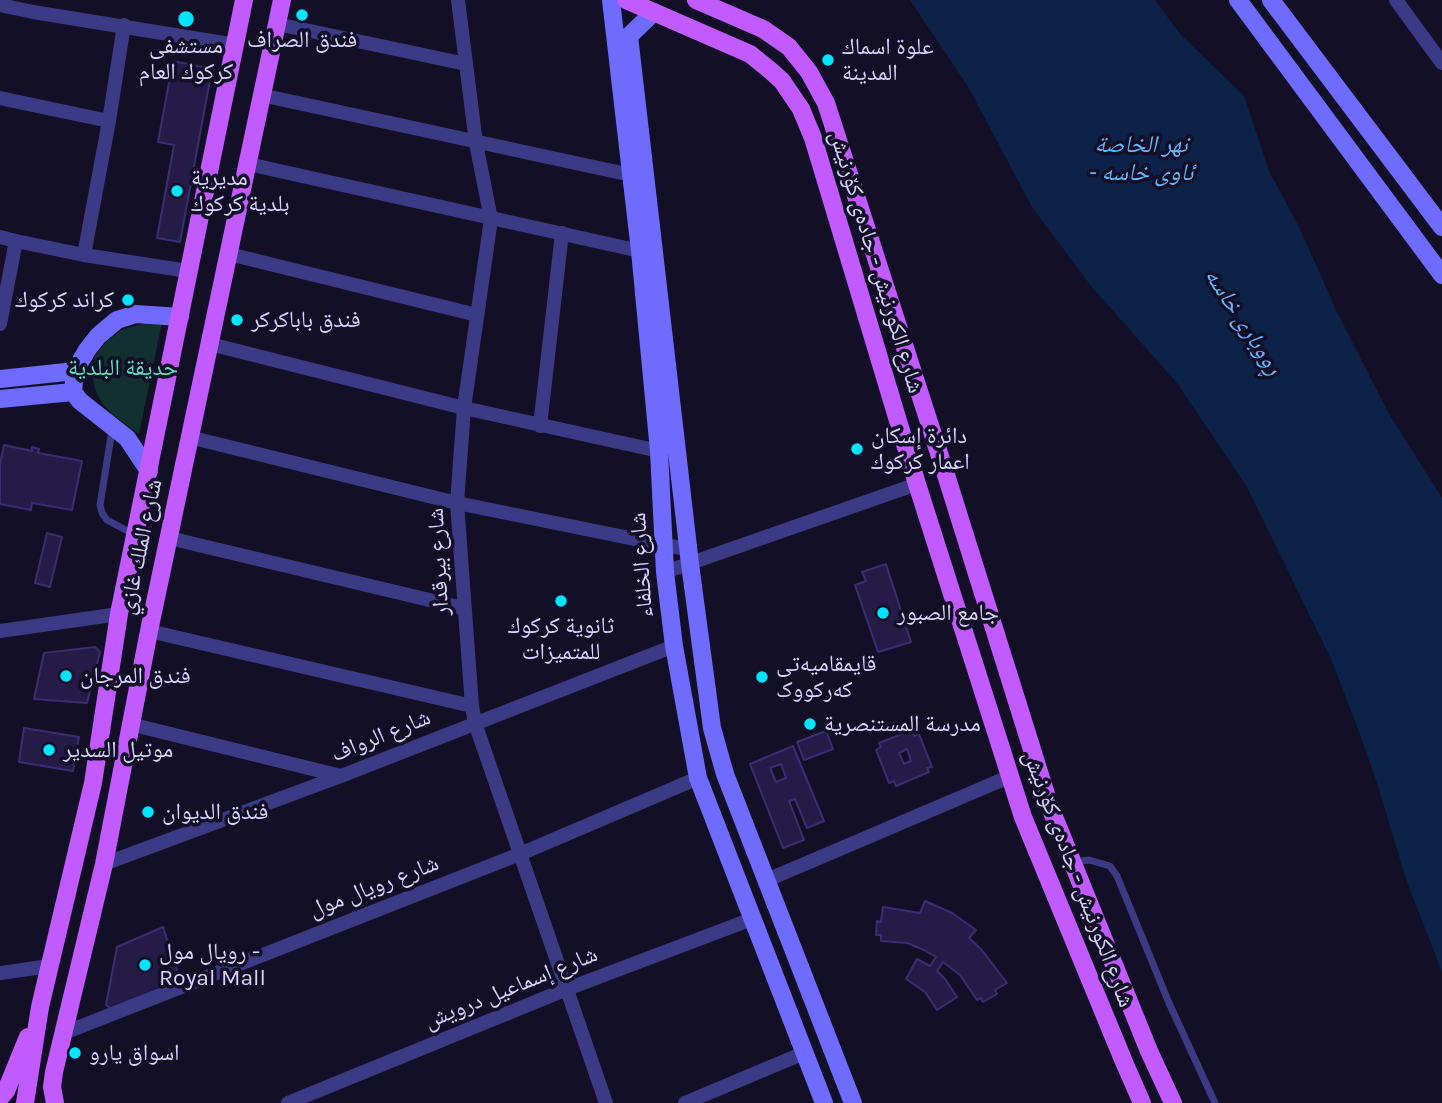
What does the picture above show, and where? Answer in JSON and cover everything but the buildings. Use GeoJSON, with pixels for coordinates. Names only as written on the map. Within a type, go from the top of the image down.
{"type":"FeatureCollection","features":[{"type":"Feature","properties":{"kind":"main road","name":"شارع الملك غازي"},"geometry":{"type":"LineString","coordinates":[[25,1103],[40,1007],[93,783],[119,614],[244,0]]}},
{"type":"Feature","properties":{"kind":"main road","name":"شارع الملك غازي"},"geometry":{"type":"LineString","coordinates":[[55,1103],[52,1097],[53,1079],[104,864],[149,631],[282,0]]}},
{"type":"Feature","properties":{"kind":"main road","name":"شارع الكورنيش - جادەی کۆرنیش"},"geometry":{"type":"LineString","coordinates":[[626,0],[750,54],[782,81],[801,108],[842,230],[917,484],[1023,817],[1142,1103]]}},
{"type":"Feature","properties":{"kind":"main road","name":"شارع الكورنيش - جادەی کۆرنیش"},"geometry":{"type":"LineString","coordinates":[[702,2],[764,29],[789,47],[809,72],[826,103],[947,478],[1049,807],[1173,1103]]}},
{"type":"Feature","properties":{"kind":"main road"},"geometry":{"type":"LineString","coordinates":[[842,230],[865,222]]}},
{"type":"Feature","properties":{"kind":"main road"},"geometry":{"type":"LineString","coordinates":[[93,783],[118,788]]}},
{"type":"Feature","properties":{"kind":"main road"},"geometry":{"type":"LineString","coordinates":[[1080,955],[1105,944]]}},
{"type":"Feature","properties":{"kind":"main road"},"geometry":{"type":"LineString","coordinates":[[1097,997],[1122,986]]}},
{"type":"Feature","properties":{"kind":"main road"},"geometry":{"type":"LineString","coordinates":[[0,1097],[6,1091],[40,1007]]}},
{"type":"Feature","properties":{"kind":"street","name":"شارع بيرقدار"},"geometry":{"type":"LineString","coordinates":[[458,0],[476,143],[491,219],[464,408],[457,503],[472,706],[475,723],[606,1103]]}},
{"type":"Feature","properties":{"kind":"street","name":"شارع الخلفاء"},"geometry":{"type":"LineString","coordinates":[[611,0],[640,251],[659,451],[665,572],[674,646],[698,778],[824,1103]]}},
{"type":"Feature","properties":{"kind":"street"},"geometry":{"type":"LineString","coordinates":[[1238,0],[1442,275]]}},
{"type":"Feature","properties":{"kind":"street"},"geometry":{"type":"LineString","coordinates":[[1271,0],[1442,227]]}},
{"type":"Feature","properties":{"kind":"street"},"geometry":{"type":"LineString","coordinates":[[1396,0],[1442,63]]}},
{"type":"Feature","properties":{"kind":"street"},"geometry":{"type":"LineString","coordinates":[[0,5],[34,6],[236,44]]}},
{"type":"Feature","properties":{"kind":"street"},"geometry":{"type":"LineString","coordinates":[[654,12],[629,37],[689,556],[712,728],[725,775],[853,1103]]}},
{"type":"Feature","properties":{"kind":"street"},"geometry":{"type":"LineString","coordinates":[[276,24],[466,64]]}},
{"type":"Feature","properties":{"kind":"street"},"geometry":{"type":"LineString","coordinates":[[84,255],[124,25]]}},
{"type":"Feature","properties":{"kind":"street"},"geometry":{"type":"LineString","coordinates":[[261,95],[631,176]]}},
{"type":"Feature","properties":{"kind":"street"},"geometry":{"type":"LineString","coordinates":[[0,98],[109,121]]}},
{"type":"Feature","properties":{"kind":"street"},"geometry":{"type":"LineString","coordinates":[[248,164],[640,251]]}},
{"type":"Feature","properties":{"kind":"street"},"geometry":{"type":"LineString","coordinates":[[540,426],[562,233]]}},
{"type":"Feature","properties":{"kind":"street"},"geometry":{"type":"LineString","coordinates":[[0,237],[84,255],[188,271]]}},
{"type":"Feature","properties":{"kind":"street"},"geometry":{"type":"LineString","coordinates":[[0,324],[16,242]]}},
{"type":"Feature","properties":{"kind":"street"},"geometry":{"type":"LineString","coordinates":[[229,254],[477,315]]}},
{"type":"Feature","properties":{"kind":"street"},"geometry":{"type":"LineString","coordinates":[[149,471],[127,438],[80,401],[73,392],[75,371],[86,350],[117,320],[136,314],[180,317]]}},
{"type":"Feature","properties":{"kind":"street"},"geometry":{"type":"LineString","coordinates":[[210,344],[464,408],[659,451]]}},
{"type":"Feature","properties":{"kind":"street"},"geometry":{"type":"LineString","coordinates":[[0,379],[75,371]]}},
{"type":"Feature","properties":{"kind":"street"},"geometry":{"type":"LineString","coordinates":[[0,399],[73,392]]}},
{"type":"Feature","properties":{"kind":"street"},"geometry":{"type":"LineString","coordinates":[[190,437],[457,503],[664,545],[689,556]]}},
{"type":"Feature","properties":{"kind":"street"},"geometry":{"type":"LineString","coordinates":[[665,572],[689,556],[917,484]]}},
{"type":"Feature","properties":{"kind":"street"},"geometry":{"type":"LineString","coordinates":[[169,538],[463,608]]}},
{"type":"Feature","properties":{"kind":"street"},"geometry":{"type":"LineString","coordinates":[[0,631],[119,614]]}},
{"type":"Feature","properties":{"kind":"street"},"geometry":{"type":"LineString","coordinates":[[149,631],[472,706]]}},
{"type":"Feature","properties":{"kind":"street","name":"شارع الرواف"},"geometry":{"type":"LineString","coordinates":[[104,864],[341,776],[674,646]]}},
{"type":"Feature","properties":{"kind":"street"},"geometry":{"type":"LineString","coordinates":[[130,724],[341,776]]}},
{"type":"Feature","properties":{"kind":"street"},"geometry":{"type":"LineString","coordinates":[[767,880],[1011,776]]}},
{"type":"Feature","properties":{"kind":"street","name":"شارع رويال مول"},"geometry":{"type":"LineString","coordinates":[[64,1033],[520,854],[698,778]]}},
{"type":"Feature","properties":{"kind":"street","name":"شارع إسماعيل درويش"},"geometry":{"type":"LineString","coordinates":[[288,1103],[567,989],[752,919]]}},
{"type":"Feature","properties":{"kind":"street"},"geometry":{"type":"LineString","coordinates":[[0,973],[50,966]]}},
{"type":"Feature","properties":{"kind":"street"},"geometry":{"type":"LineString","coordinates":[[685,1103],[804,1053]]}},
{"type":"Feature","properties":{"kind":"lane"},"geometry":{"type":"LineString","coordinates":[[112,426],[100,505],[107,520],[135,535]]}},
{"type":"Feature","properties":{"kind":"lane"},"geometry":{"type":"LineString","coordinates":[[1072,862],[1088,860],[1110,866],[1117,876],[1170,1003],[1216,1103]]}},
{"type":"Feature","properties":{"kind":"green space","name":"حديقة البلدية"},"geometry":{"type":"Polygon","coordinates":[[[149,322],[162,322],[139,434],[113,415],[102,403],[95,389],[92,373],[95,356],[107,341],[121,330],[149,322]]]}},
{"type":"Feature","properties":{"kind":"water","name":"نهر الخاصة - ئاوی خاسە"},"geometry":{"type":"Polygon","coordinates":[[[910,0],[1155,0],[1180,34],[1244,96],[1269,171],[1300,229],[1336,310],[1389,414],[1442,498],[1442,972],[1406,879],[1377,783],[1331,659],[1247,487],[1177,383],[1091,286],[1032,207],[969,88],[910,0]]]}},
{"type":"Feature","properties":{"kind":"place","name":"فندق الصراف"},"geometry":{"type":"Point","coordinates":[302,15]}},
{"type":"Feature","properties":{"kind":"place","name":"مستشفى كركوك العام"},"geometry":{"type":"Point","coordinates":[186,19]}},
{"type":"Feature","properties":{"kind":"place","name":"علوة اسماك المدينة"},"geometry":{"type":"Point","coordinates":[828,60]}},
{"type":"Feature","properties":{"kind":"place","name":"مديرية بلدية كركوك"},"geometry":{"type":"Point","coordinates":[177,191]}},
{"type":"Feature","properties":{"kind":"place","name":"كراند كركوك"},"geometry":{"type":"Point","coordinates":[128,300]}},
{"type":"Feature","properties":{"kind":"place","name":"فندق باباكركر"},"geometry":{"type":"Point","coordinates":[237,320]}},
{"type":"Feature","properties":{"kind":"place","name":"دائرة إسكان اعمار كركوك"},"geometry":{"type":"Point","coordinates":[857,449]}},
{"type":"Feature","properties":{"kind":"place","name":"ثانوية كركوك للمتميزات"},"geometry":{"type":"Point","coordinates":[561,601]}},
{"type":"Feature","properties":{"kind":"place","name":"جامع الصبور"},"geometry":{"type":"Point","coordinates":[883,613]}},
{"type":"Feature","properties":{"kind":"place","name":"فندق المرجان"},"geometry":{"type":"Point","coordinates":[66,676]}},
{"type":"Feature","properties":{"kind":"place","name":"قایمقامیەتی کەرکووک"},"geometry":{"type":"Point","coordinates":[762,677]}},
{"type":"Feature","properties":{"kind":"place","name":"مدرسة المستنصرية"},"geometry":{"type":"Point","coordinates":[810,724]}},
{"type":"Feature","properties":{"kind":"place","name":"موتيل السدير"},"geometry":{"type":"Point","coordinates":[49,750]}},
{"type":"Feature","properties":{"kind":"place","name":"فندق الديوان"},"geometry":{"type":"Point","coordinates":[148,812]}},
{"type":"Feature","properties":{"kind":"place","name":"رويال مول - Royal Mall"},"geometry":{"type":"Point","coordinates":[145,965]}},
{"type":"Feature","properties":{"kind":"place","name":"اسواق يارو"},"geometry":{"type":"Point","coordinates":[75,1053]}},
{"type":"Feature","properties":{"kind":"water label","name":"ڕووباری خاسە"},"geometry":{"type":"Point","coordinates":[1243,322]}}]}
